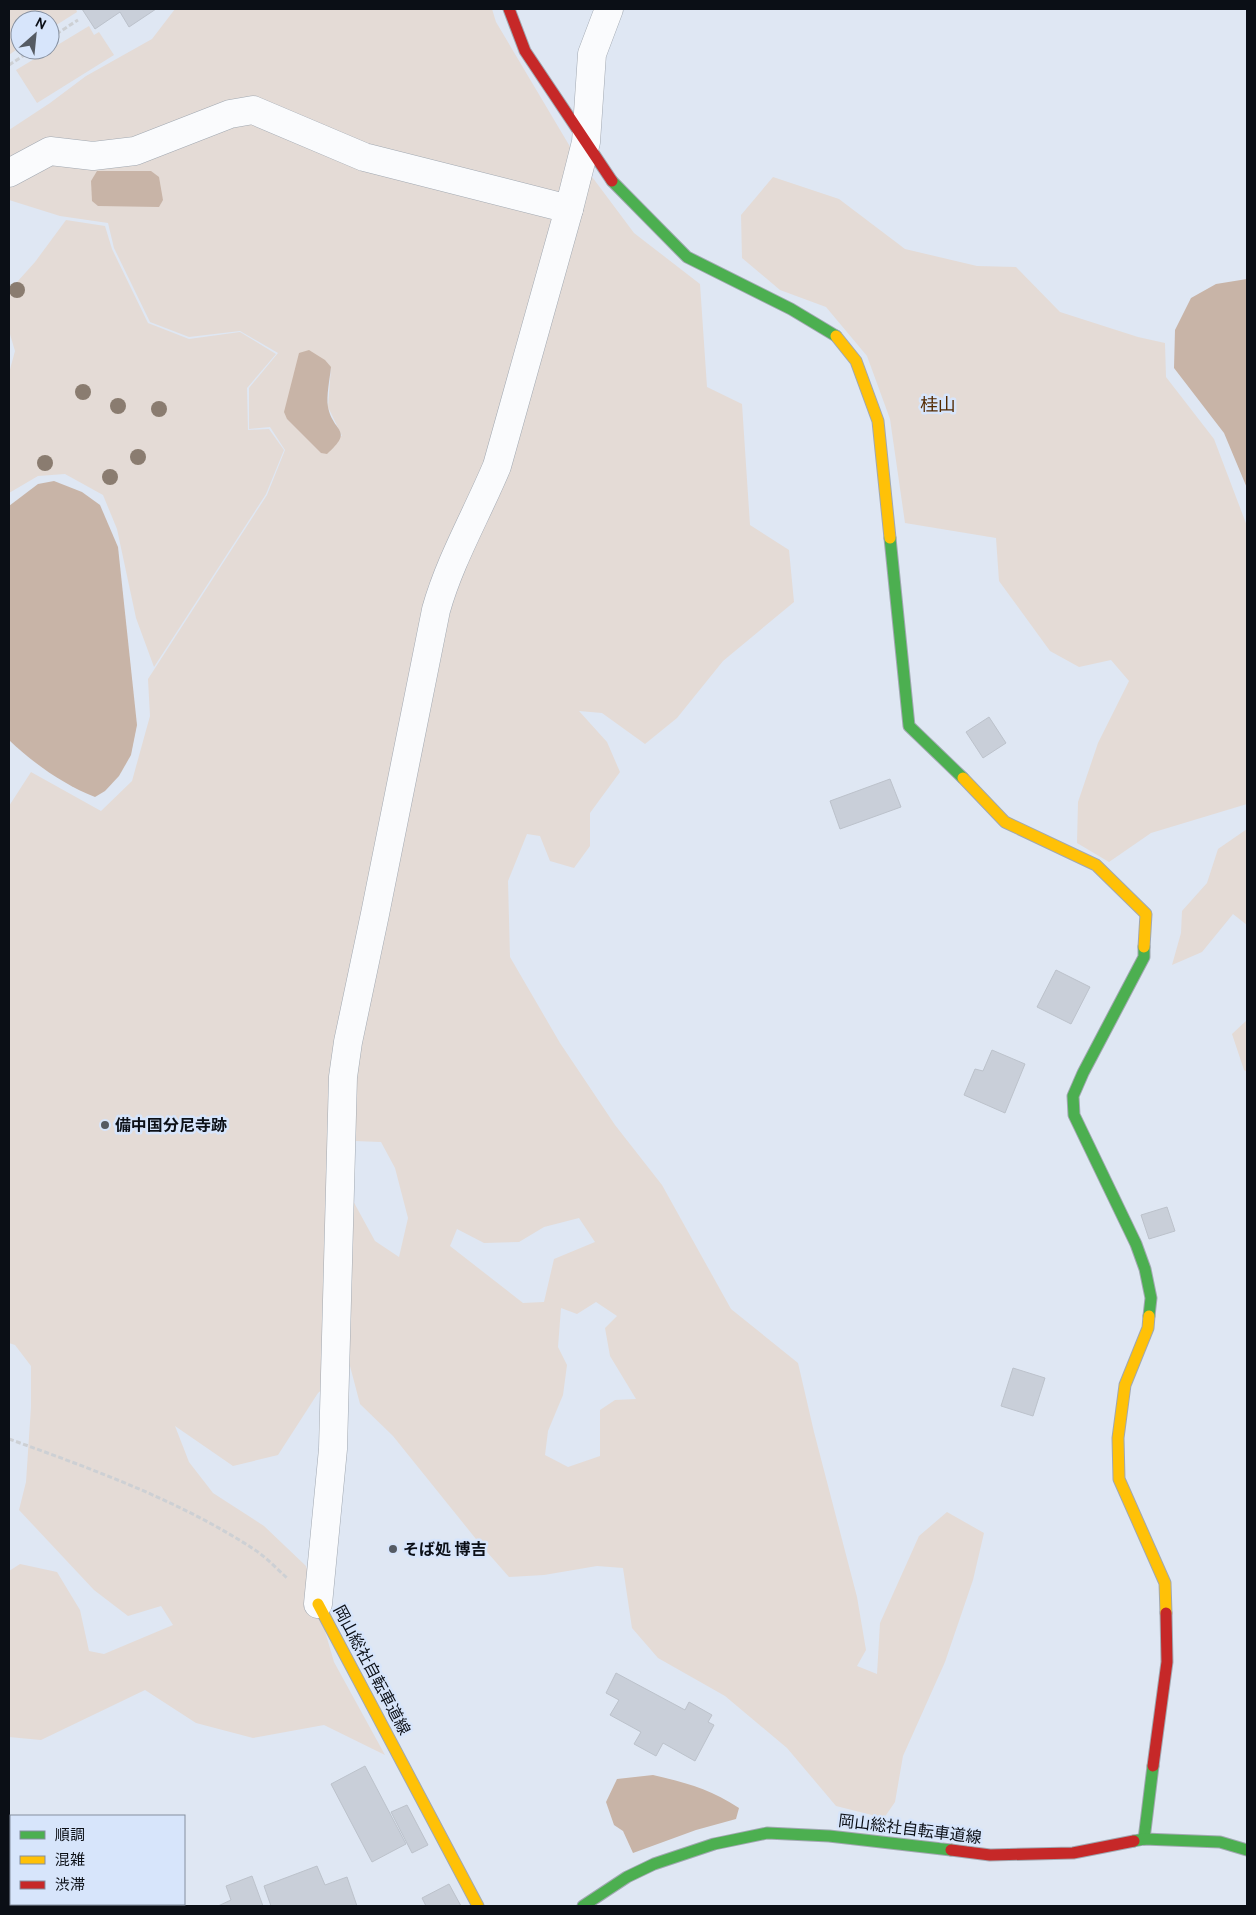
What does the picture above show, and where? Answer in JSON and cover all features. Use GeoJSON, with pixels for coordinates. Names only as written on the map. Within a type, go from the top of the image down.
{"type":"FeatureCollection","features":[{"type":"Feature","properties":{"kind":"street"},"geometry":{"type":"LineString","coordinates":[[509,9],[525,51],[612,182],[687,257],[791,309],[838,337],[856,361],[878,421],[909,726],[953,766],[1005,822],[1096,865],[1146,914],[1144,957],[1083,1073],[1073,1096],[1074,1115],[1136,1244],[1145,1269],[1152,1298],[1148,1328],[1125,1385],[1118,1438],[1119,1479],[1164,1583],[1167,1662],[1144,1839]]}},
{"type":"Feature","properties":{"kind":"street"},"geometry":{"type":"LineString","coordinates":[[318,1604],[333,1449],[343,1077],[348,1042],[436,610],[443,586],[497,466],[586,142],[592,54],[609,9]]}},
{"type":"Feature","properties":{"kind":"street"},"geometry":{"type":"LineString","coordinates":[[9,173],[50,151],[93,156],[135,151],[230,114],[253,110],[364,157],[569,209]]}},
{"type":"Feature","properties":{"kind":"street","name":"岡山総社自転車道線"},"geometry":{"type":"LineString","coordinates":[[318,1604],[478,1906]]}},
{"type":"Feature","properties":{"kind":"street","name":"岡山総社自転車道線"},"geometry":{"type":"LineString","coordinates":[[583,1906],[627,1877],[654,1864],[714,1844],[767,1833],[829,1836],[990,1855],[1073,1853],[1144,1839],[1220,1842],[1247,1850]]}},
{"type":"Feature","properties":{"kind":"path"},"geometry":{"type":"LineString","coordinates":[[60,32],[78,20]]}},
{"type":"Feature","properties":{"kind":"path","name":"岡山総社自転車道線"},"geometry":{"type":"LineString","coordinates":[[9,1439],[179,1507],[253,1549],[318,1604]]}},
{"type":"Feature","properties":{"kind":"shaded area"},"geometry":{"type":"Polygon","coordinates":[[[9,9],[76,9],[77,12],[60,23],[60,10],[10,10],[9,55],[9,9]]]}},
{"type":"Feature","properties":{"kind":"shaded area"},"geometry":{"type":"Polygon","coordinates":[[[175,9],[492,9],[496,22],[572,150],[634,233],[700,284],[707,387],[742,404],[750,525],[789,550],[794,602],[723,661],[677,718],[645,744],[602,713],[579,711],[607,742],[620,772],[590,813],[590,846],[574,868],[550,861],[540,836],[527,834],[508,881],[510,957],[560,1043],[615,1125],[662,1185],[731,1309],[798,1363],[857,1597],[866,1650],[857,1666],[877,1674],[880,1623],[919,1536],[947,1512],[984,1533],[973,1580],[945,1662],[903,1756],[895,1802],[884,1818],[836,1806],[787,1748],[725,1696],[658,1658],[632,1628],[623,1568],[597,1566],[544,1575],[509,1577],[393,1436],[360,1404],[350,1366],[318,1393],[278,1455],[233,1466],[175,1426],[189,1462],[213,1493],[264,1526],[306,1566],[334,1662],[385,1755],[324,1725],[253,1738],[196,1723],[145,1690],[41,1740],[9,1737],[9,1571],[20,1564],[57,1572],[80,1610],[89,1651],[104,1654],[173,1625],[161,1606],[128,1616],[94,1590],[19,1510],[26,1482],[31,1407],[31,1366],[15,1345],[9,1343],[9,806],[31,772],[101,811],[132,781],[150,716],[148,679],[267,495],[285,450],[270,427],[249,429],[249,388],[278,353],[240,331],[189,337],[150,322],[114,248],[108,223],[60,216],[9,200],[9,130],[86,76],[152,39],[175,9]],[[331,367],[287,419],[342,436],[328,407],[331,367]],[[354,1141],[352,1199],[375,1241],[399,1257],[408,1218],[395,1168],[381,1142],[354,1141]],[[579,1218],[544,1227],[519,1242],[484,1243],[457,1229],[450,1246],[523,1303],[544,1302],[554,1259],[595,1242],[579,1218]],[[596,1302],[577,1314],[561,1308],[558,1347],[567,1365],[563,1395],[548,1431],[545,1455],[568,1467],[600,1456],[600,1410],[615,1400],[636,1399],[610,1356],[605,1328],[617,1316],[596,1302]]]}},
{"type":"Feature","properties":{"kind":"shaded area"},"geometry":{"type":"Polygon","coordinates":[[[89,26],[94,35],[99,32],[114,55],[37,103],[16,70],[33,60],[60,60],[60,43],[89,26]]]}},
{"type":"Feature","properties":{"kind":"shaded area"},"geometry":{"type":"Polygon","coordinates":[[[97,171],[151,171],[159,177],[163,200],[159,207],[98,206],[92,201],[91,181],[97,171]]]}},
{"type":"Feature","properties":{"kind":"shaded area"},"geometry":{"type":"Polygon","coordinates":[[[773,177],[839,199],[905,249],[977,266],[1016,267],[1060,312],[1138,337],[1165,343],[1166,377],[1214,439],[1247,526],[1247,804],[1151,833],[1109,862],[1077,843],[1078,802],[1098,743],[1129,681],[1111,660],[1079,667],[1050,651],[999,581],[996,538],[905,523],[890,419],[867,356],[826,307],[780,290],[742,258],[741,215],[773,177]]]}},
{"type":"Feature","properties":{"kind":"shaded area"},"geometry":{"type":"Polygon","coordinates":[[[66,220],[105,226],[112,249],[148,323],[189,339],[240,332],[276,354],[247,388],[248,430],[269,429],[284,450],[266,494],[154,667],[136,618],[117,529],[103,495],[65,474],[38,476],[9,493],[9,373],[15,351],[9,331],[9,291],[35,262],[66,220]]]}},
{"type":"Feature","properties":{"kind":"shaded area"},"geometry":{"type":"Polygon","coordinates":[[[1247,279],[1247,488],[1224,433],[1174,368],[1175,330],[1191,298],[1216,284],[1247,279]]]}},
{"type":"Feature","properties":{"kind":"shaded area"},"geometry":{"type":"Polygon","coordinates":[[[309,350],[325,360],[331,367],[328,407],[341,435],[340,440],[327,454],[321,453],[287,419],[284,412],[299,353],[309,350]]]}},
{"type":"Feature","properties":{"kind":"shaded area"},"geometry":{"type":"Polygon","coordinates":[[[54,481],[82,492],[100,505],[118,547],[137,725],[131,755],[119,776],[105,791],[95,797],[49,773],[9,740],[9,506],[38,484],[54,481]]]}},
{"type":"Feature","properties":{"kind":"shaded area"},"geometry":{"type":"Polygon","coordinates":[[[1247,829],[1247,925],[1233,914],[1202,952],[1172,965],[1181,933],[1182,911],[1207,883],[1218,849],[1247,829]]]}},
{"type":"Feature","properties":{"kind":"shaded area"},"geometry":{"type":"Polygon","coordinates":[[[1247,1020],[1247,1072],[1244,1070],[1232,1034],[1247,1020]]]}},
{"type":"Feature","properties":{"kind":"shaded area"},"geometry":{"type":"Polygon","coordinates":[[[653,1775],[688,1784],[718,1796],[739,1808],[736,1819],[696,1830],[633,1853],[623,1831],[614,1825],[606,1802],[617,1779],[653,1775]]]}},
{"type":"Feature","properties":{"kind":"building"},"geometry":{"type":"Polygon","coordinates":[[[82,9],[156,9],[129,27],[120,12],[95,29],[82,9]]]}},
{"type":"Feature","properties":{"kind":"building"},"geometry":{"type":"Polygon","coordinates":[[[989,717],[1006,743],[983,758],[966,732],[989,717]]]}},
{"type":"Feature","properties":{"kind":"building"},"geometry":{"type":"Polygon","coordinates":[[[890,779],[901,807],[840,829],[830,801],[890,779]]]}},
{"type":"Feature","properties":{"kind":"building"},"geometry":{"type":"Polygon","coordinates":[[[1056,970],[1090,987],[1071,1024],[1037,1007],[1056,970]]]}},
{"type":"Feature","properties":{"kind":"building"},"geometry":{"type":"Polygon","coordinates":[[[992,1050],[1025,1064],[1005,1113],[964,1095],[975,1069],[983,1071],[992,1050]]]}},
{"type":"Feature","properties":{"kind":"building"},"geometry":{"type":"Polygon","coordinates":[[[1167,1207],[1175,1231],[1149,1239],[1141,1215],[1167,1207]]]}},
{"type":"Feature","properties":{"kind":"building"},"geometry":{"type":"Polygon","coordinates":[[[1013,1368],[1045,1378],[1033,1416],[1001,1406],[1013,1368]]]}},
{"type":"Feature","properties":{"kind":"building"},"geometry":{"type":"Polygon","coordinates":[[[616,1673],[685,1710],[689,1702],[712,1715],[708,1722],[714,1725],[695,1761],[663,1743],[656,1756],[634,1744],[641,1732],[610,1715],[619,1700],[606,1693],[616,1673]]]}},
{"type":"Feature","properties":{"kind":"building"},"geometry":{"type":"Polygon","coordinates":[[[365,1766],[406,1844],[372,1862],[331,1784],[365,1766]]]}},
{"type":"Feature","properties":{"kind":"building"},"geometry":{"type":"Polygon","coordinates":[[[407,1805],[428,1845],[412,1853],[391,1812],[407,1805]]]}},
{"type":"Feature","properties":{"kind":"building"},"geometry":{"type":"Polygon","coordinates":[[[317,1866],[325,1885],[347,1877],[357,1906],[271,1906],[264,1886],[317,1866]]]}},
{"type":"Feature","properties":{"kind":"building"},"geometry":{"type":"Polygon","coordinates":[[[252,1876],[263,1906],[218,1906],[231,1900],[226,1886],[252,1876]]]}},
{"type":"Feature","properties":{"kind":"building"},"geometry":{"type":"Polygon","coordinates":[[[449,1884],[461,1906],[426,1906],[422,1898],[449,1884]]]}},
{"type":"Feature","properties":{"kind":"traffic: fast"},"geometry":{"type":"LineString","coordinates":[[612,181],[687,257],[791,309],[836,336]]}},
{"type":"Feature","properties":{"kind":"traffic: fast"},"geometry":{"type":"LineString","coordinates":[[890,538],[909,726],[963,778]]}},
{"type":"Feature","properties":{"kind":"traffic: fast"},"geometry":{"type":"LineString","coordinates":[[1144,947],[1144,957],[1083,1073],[1073,1096],[1074,1115],[1136,1244],[1145,1269],[1151,1298],[1149,1316]]}},
{"type":"Feature","properties":{"kind":"traffic: fast"},"geometry":{"type":"LineString","coordinates":[[1144,1839],[1153,1766]]}},
{"type":"Feature","properties":{"kind":"traffic: fast"},"geometry":{"type":"LineString","coordinates":[[583,1906],[627,1877],[654,1864],[714,1844],[767,1833],[829,1836],[951,1850]]}},
{"type":"Feature","properties":{"kind":"traffic: fast"},"geometry":{"type":"LineString","coordinates":[[1134,1841],[1144,1839],[1220,1842],[1247,1850]]}},
{"type":"Feature","properties":{"kind":"traffic: slow"},"geometry":{"type":"LineString","coordinates":[[836,336],[856,361],[878,421],[890,538]]}},
{"type":"Feature","properties":{"kind":"traffic: slow"},"geometry":{"type":"LineString","coordinates":[[963,778],[1005,822],[1096,865],[1146,914],[1144,947]]}},
{"type":"Feature","properties":{"kind":"traffic: slow"},"geometry":{"type":"LineString","coordinates":[[1149,1316],[1148,1328],[1125,1385],[1118,1438],[1119,1479],[1165,1583],[1166,1613]]}},
{"type":"Feature","properties":{"kind":"traffic: slow"},"geometry":{"type":"LineString","coordinates":[[318,1604],[478,1906]]}},
{"type":"Feature","properties":{"kind":"traffic: jam"},"geometry":{"type":"LineString","coordinates":[[509,9],[525,51],[612,181]]}},
{"type":"Feature","properties":{"kind":"traffic: jam"},"geometry":{"type":"LineString","coordinates":[[1153,1766],[1167,1662],[1166,1613]]}},
{"type":"Feature","properties":{"kind":"traffic: jam"},"geometry":{"type":"LineString","coordinates":[[951,1850],[990,1855],[1073,1853],[1134,1841]]}},
{"type":"Feature","properties":{"kind":"place","name":"備中国分尼寺跡"},"geometry":{"type":"Point","coordinates":[105,1125]}},
{"type":"Feature","properties":{"kind":"place","name":"そば処 博吉"},"geometry":{"type":"Point","coordinates":[393,1549]}},
{"type":"Feature","properties":{"kind":"district","name":"桂山"},"geometry":{"type":"Point","coordinates":[938,405]}}]}
